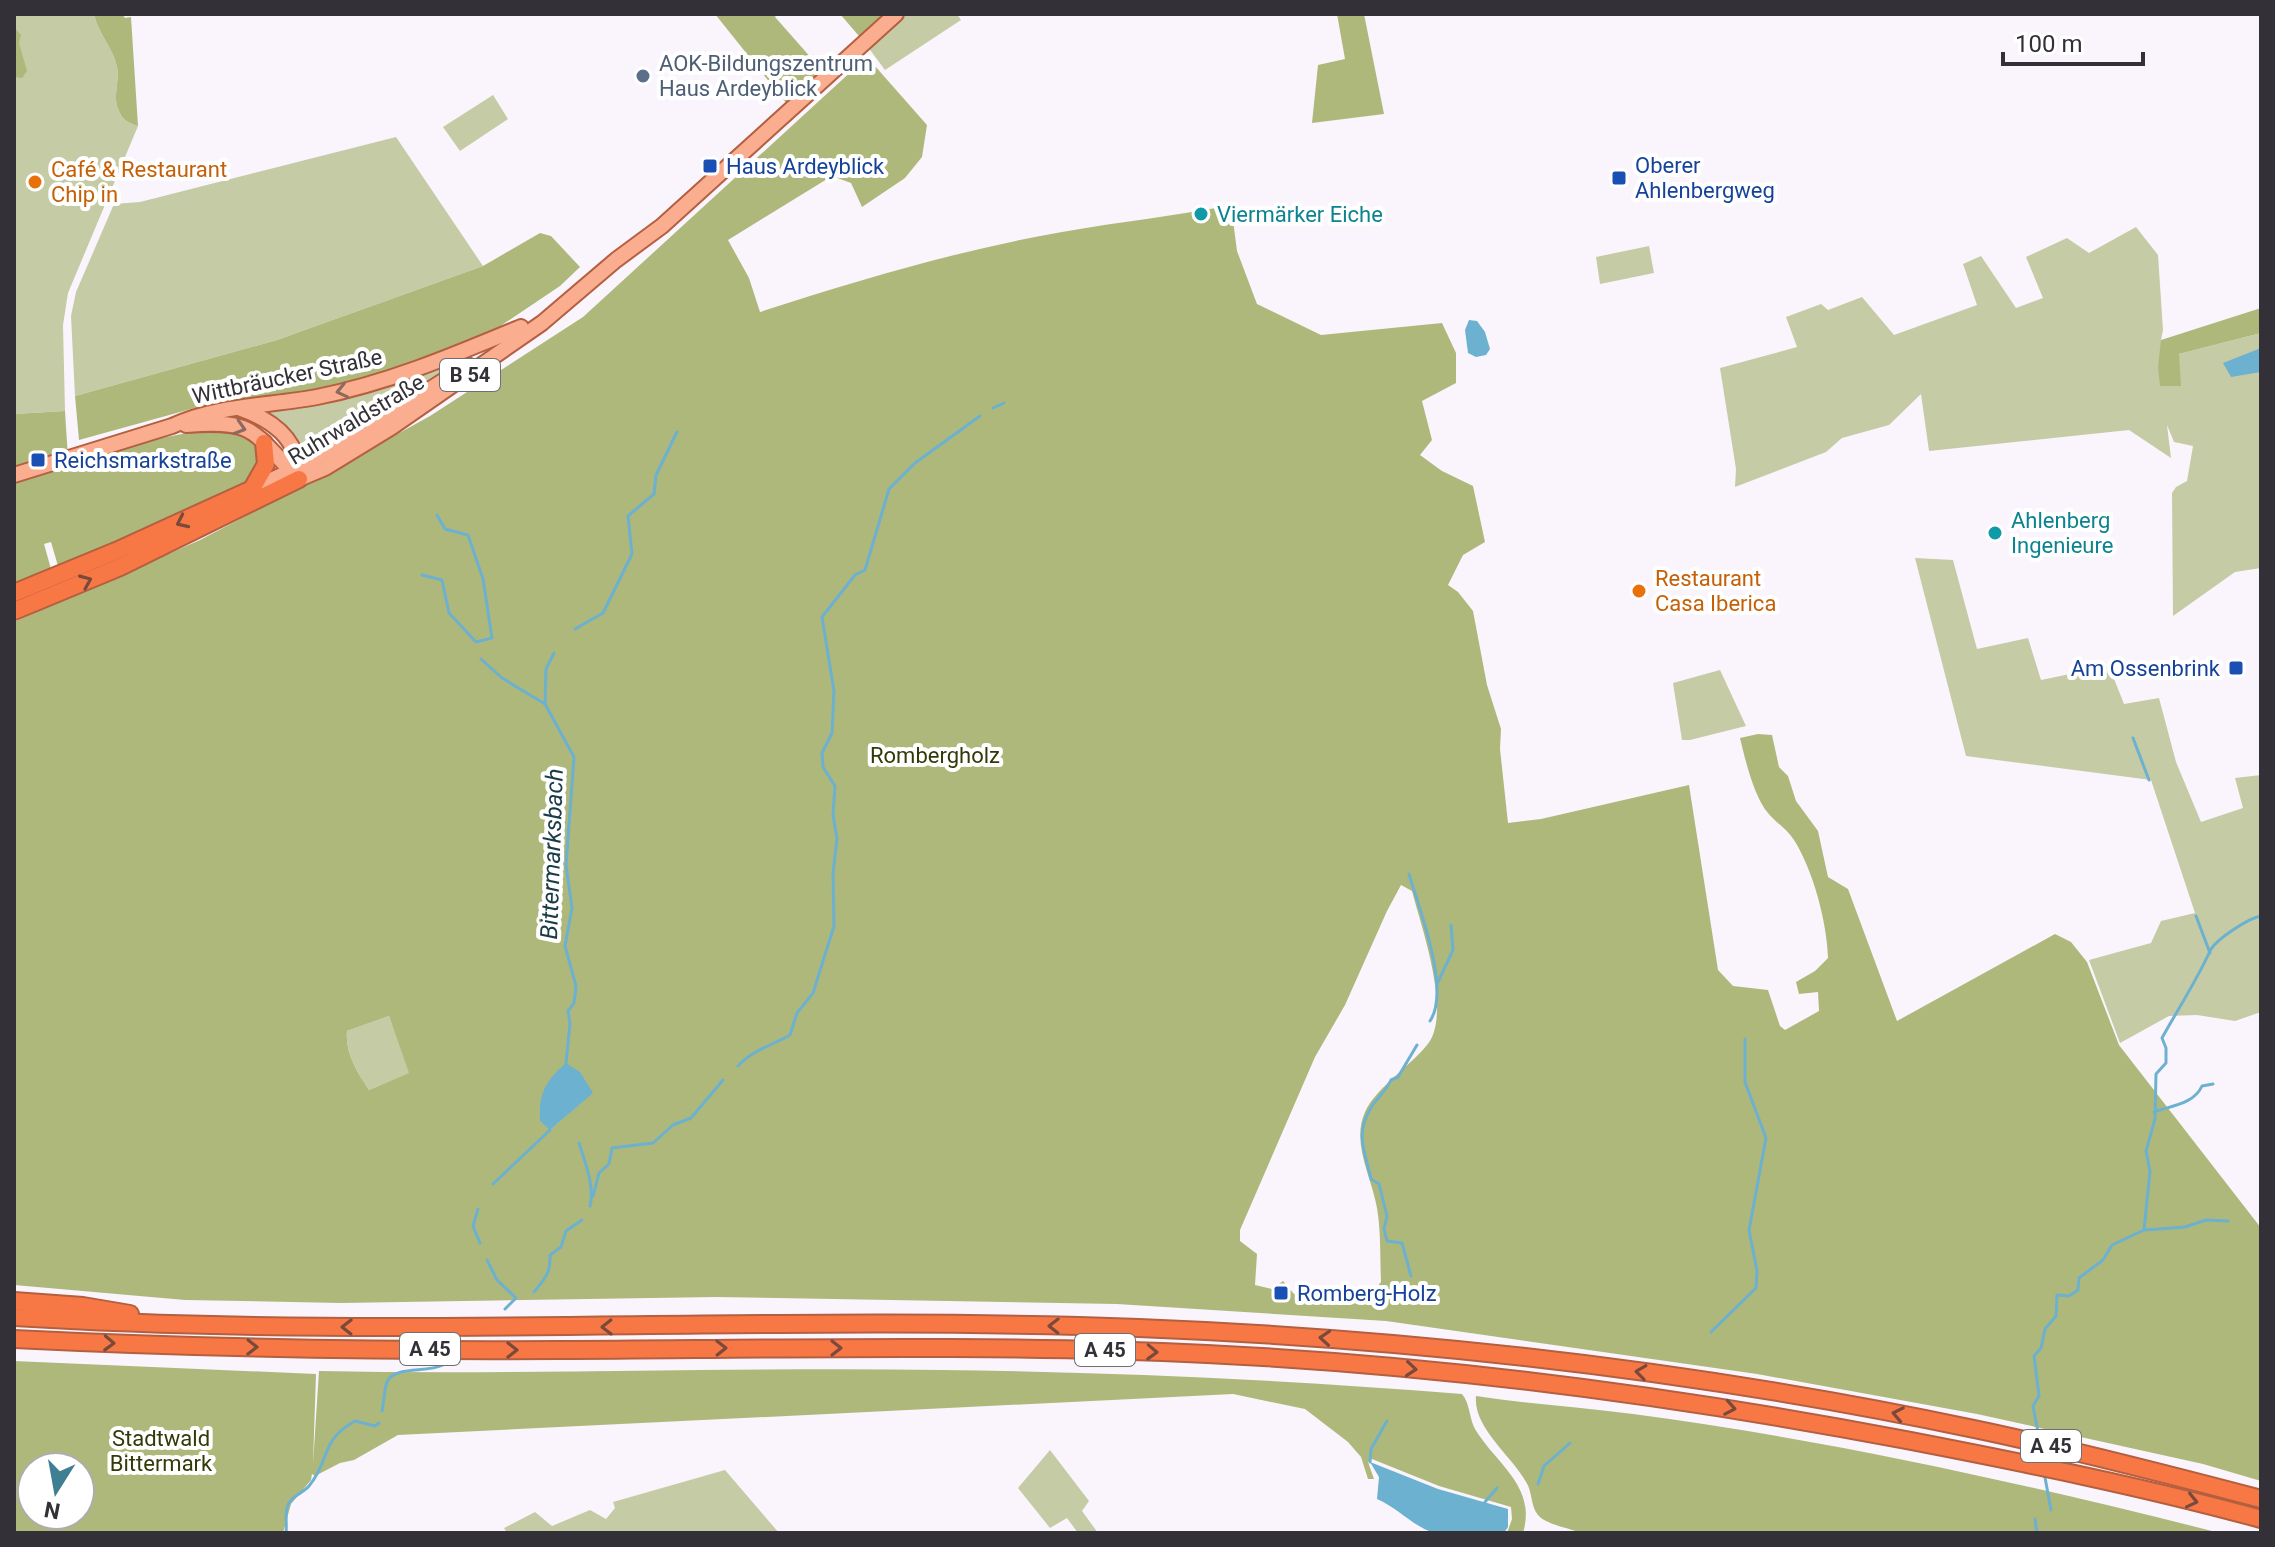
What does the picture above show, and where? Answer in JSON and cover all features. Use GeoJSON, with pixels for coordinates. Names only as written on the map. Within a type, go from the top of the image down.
{"type":"FeatureCollection","features":[{"type":"Feature","properties":{"kind":"highway"},"geometry":{"type":"LineString","coordinates":[[252,489],[266,464],[264,443]]}},
{"type":"Feature","properties":{"kind":"highway","name":"Ruhrwaldstraße"},"geometry":{"type":"LineString","coordinates":[[14,611],[120,567],[297,472]]}},
{"type":"Feature","properties":{"kind":"highway","name":"Ruhrwaldstraße"},"geometry":{"type":"LineString","coordinates":[[14,593],[252,489]]}},
{"type":"Feature","properties":{"kind":"highway"},"geometry":{"type":"LineString","coordinates":[[14,1301],[45,1311]]}},
{"type":"Feature","properties":{"kind":"highway","name":"A 45"},"geometry":{"type":"LineString","coordinates":[[14,1317],[45,1311],[195,1324],[395,1327],[950,1325],[1132,1328],[1300,1336],[1484,1352],[1784,1393],[1975,1429],[2261,1499]]}},
{"type":"Feature","properties":{"kind":"highway","name":"A 45"},"geometry":{"type":"LineString","coordinates":[[14,1339],[273,1348],[950,1347],[1095,1350],[1335,1362],[1487,1376],[1726,1407],[1969,1452],[2261,1519]]}},
{"type":"Feature","properties":{"kind":"main road","name":"B 54"},"geometry":{"type":"LineString","coordinates":[[606,269],[700,192],[896,14]]}},
{"type":"Feature","properties":{"kind":"main road","name":"Ruhrwaldstraße"},"geometry":{"type":"LineString","coordinates":[[297,472],[467,365],[606,269]]}},
{"type":"Feature","properties":{"kind":"main road","name":"Ruhrwaldstraße"},"geometry":{"type":"LineString","coordinates":[[252,489],[339,460],[471,375],[542,323],[606,269]]}},
{"type":"Feature","properties":{"kind":"main road","name":"Wittbräucker Straße"},"geometry":{"type":"LineString","coordinates":[[14,475],[172,426],[191,417],[316,397],[378,382],[521,327]]}},
{"type":"Feature","properties":{"kind":"main road"},"geometry":{"type":"LineString","coordinates":[[238,408],[263,417],[280,430],[290,442],[297,472]]}},
{"type":"Feature","properties":{"kind":"main road"},"geometry":{"type":"LineString","coordinates":[[172,426],[234,425],[250,430],[297,472]]}},
{"type":"Feature","properties":{"kind":"green space"},"geometry":{"type":"Polygon","coordinates":[[[14,14],[94,14],[117,67],[117,106],[124,119],[138,126],[68,293],[63,325],[65,411],[14,414],[14,14]]]}},
{"type":"Feature","properties":{"kind":"green space"},"geometry":{"type":"Polygon","coordinates":[[[94,14],[131,17],[138,126],[127,121],[119,111],[116,101],[117,67],[94,14]]]}},
{"type":"Feature","properties":{"kind":"green space"},"geometry":{"type":"Polygon","coordinates":[[[715,14],[777,14],[775,17],[828,77],[791,109],[715,14]]]}},
{"type":"Feature","properties":{"kind":"green space"},"geometry":{"type":"Polygon","coordinates":[[[840,14],[896,14],[865,43],[840,14]]]}},
{"type":"Feature","properties":{"kind":"green space"},"geometry":{"type":"Polygon","coordinates":[[[896,14],[957,14],[961,20],[885,70],[865,43],[896,14]]]}},
{"type":"Feature","properties":{"kind":"green space"},"geometry":{"type":"Polygon","coordinates":[[[1337,14],[1364,14],[1384,114],[1312,123],[1318,65],[1345,59],[1337,14]]]}},
{"type":"Feature","properties":{"kind":"green space"},"geometry":{"type":"Polygon","coordinates":[[[14,27],[21,35],[19,43],[27,71],[22,78],[14,77],[14,27]]]}},
{"type":"Feature","properties":{"kind":"green space","name":"Rombergholz"},"geometry":{"type":"Polygon","coordinates":[[[867,57],[927,125],[922,157],[905,178],[862,207],[851,183],[832,176],[728,240],[749,278],[760,312],[872,277],[985,248],[1062,232],[1231,205],[1237,251],[1257,304],[1321,335],[1442,323],[1456,353],[1456,383],[1422,401],[1432,440],[1420,455],[1442,471],[1473,486],[1485,542],[1463,555],[1448,585],[1473,611],[1487,685],[1501,729],[1500,749],[1508,823],[1541,819],[1689,785],[1718,970],[1733,986],[1768,990],[1780,1026],[1785,1030],[1819,1011],[1818,992],[1799,994],[1796,982],[1815,971],[1828,958],[1825,929],[1818,897],[1801,852],[1758,797],[1740,738],[1772,735],[1779,767],[1788,776],[1796,801],[1818,831],[1828,877],[1848,889],[1897,1021],[2055,934],[2071,942],[2087,962],[2119,1045],[2261,1228],[2261,1481],[2203,1464],[1977,1414],[1757,1374],[1386,1321],[1117,1304],[716,1297],[341,1303],[185,1300],[14,1285],[14,622],[200,540],[298,489],[430,416],[583,317],[867,57]],[[1401,885],[1345,1005],[1315,1057],[1240,1230],[1240,1241],[1257,1254],[1255,1285],[1272,1289],[1283,1281],[1294,1294],[1369,1297],[1381,1282],[1378,1217],[1361,1148],[1361,1124],[1370,1103],[1427,1045],[1434,1031],[1437,1013],[1433,970],[1412,891],[1401,885]],[[389,1016],[347,1031],[350,1055],[369,1090],[409,1073],[389,1016]],[[593,1092],[540,1121],[551,1129],[593,1092]]]}},
{"type":"Feature","properties":{"kind":"green space"},"geometry":{"type":"Polygon","coordinates":[[[493,95],[508,119],[460,151],[443,127],[493,95]]]}},
{"type":"Feature","properties":{"kind":"green space"},"geometry":{"type":"Polygon","coordinates":[[[396,137],[483,266],[277,340],[75,396],[71,316],[76,292],[114,204],[140,202],[396,137]]]}},
{"type":"Feature","properties":{"kind":"green space"},"geometry":{"type":"Polygon","coordinates":[[[2136,227],[2158,255],[2161,340],[2179,354],[2261,333],[2261,568],[2235,572],[2173,616],[2172,493],[2187,481],[2193,446],[2174,442],[2167,425],[2171,458],[2129,430],[1929,451],[1921,394],[1889,425],[1842,438],[1826,452],[1735,487],[1736,469],[1720,368],[1797,347],[1786,317],[1821,304],[1828,310],[1862,297],[1894,335],[1977,305],[1963,264],[1981,256],[2016,308],[2043,298],[2026,257],[2067,238],[2089,253],[2136,227]]]}},
{"type":"Feature","properties":{"kind":"green space"},"geometry":{"type":"Polygon","coordinates":[[[540,233],[551,236],[580,267],[560,286],[490,333],[372,377],[292,395],[191,409],[79,440],[75,396],[277,340],[483,266],[540,233]]]}},
{"type":"Feature","properties":{"kind":"green space"},"geometry":{"type":"Polygon","coordinates":[[[1649,246],[1654,273],[1600,284],[1596,257],[1649,246]]]}},
{"type":"Feature","properties":{"kind":"green space"},"geometry":{"type":"Polygon","coordinates":[[[2261,308],[2261,333],[2179,354],[2181,386],[2160,386],[2158,367],[2161,340],[2261,308]]]}},
{"type":"Feature","properties":{"kind":"green space"},"geometry":{"type":"Polygon","coordinates":[[[479,350],[388,410],[306,457],[285,429],[256,408],[479,350]]]}},
{"type":"Feature","properties":{"kind":"green space"},"geometry":{"type":"Polygon","coordinates":[[[65,411],[68,458],[14,475],[14,414],[65,411]]]}},
{"type":"Feature","properties":{"kind":"green space"},"geometry":{"type":"Polygon","coordinates":[[[218,430],[248,437],[256,446],[258,467],[247,482],[182,514],[58,566],[51,542],[44,544],[51,569],[14,584],[14,482],[141,443],[218,430]]]}},
{"type":"Feature","properties":{"kind":"green space"},"geometry":{"type":"Polygon","coordinates":[[[1915,558],[1953,560],[1977,649],[2028,638],[2041,680],[2109,666],[2124,704],[2159,698],[2176,762],[2201,822],[2243,808],[2235,778],[2261,775],[2261,1012],[2235,1021],[2197,1015],[2169,1016],[2120,1043],[2089,960],[2151,943],[2161,921],[2195,913],[2151,780],[1966,756],[1915,558]]]}},
{"type":"Feature","properties":{"kind":"green space"},"geometry":{"type":"Polygon","coordinates":[[[1720,670],[1746,726],[1682,740],[1673,683],[1720,670]]]}},
{"type":"Feature","properties":{"kind":"green space"},"geometry":{"type":"Polygon","coordinates":[[[389,1016],[410,1073],[369,1090],[350,1054],[347,1031],[389,1016]]]}},
{"type":"Feature","properties":{"kind":"green space","name":"Stadtwald Bittermark"},"geometry":{"type":"Polygon","coordinates":[[[14,1361],[316,1374],[313,1464],[319,1371],[1007,1371],[1202,1378],[1462,1394],[1475,1429],[1520,1489],[1526,1516],[1523,1533],[1507,1533],[1512,1519],[1511,1507],[1439,1486],[1372,1459],[1368,1462],[1374,1479],[1368,1479],[1361,1457],[1348,1442],[1305,1409],[1233,1394],[398,1435],[354,1460],[340,1463],[315,1476],[312,1474],[311,1480],[291,1504],[283,1533],[14,1533],[14,1361]]]}},
{"type":"Feature","properties":{"kind":"green space"},"geometry":{"type":"Polygon","coordinates":[[[1476,1396],[1707,1425],[1854,1450],[2075,1497],[2220,1533],[1581,1533],[1540,1517],[1526,1482],[1480,1419],[1476,1396]]]}},
{"type":"Feature","properties":{"kind":"green space"},"geometry":{"type":"Polygon","coordinates":[[[1050,1450],[1089,1501],[1082,1511],[1098,1533],[1078,1533],[1067,1518],[1050,1528],[1018,1488],[1050,1450]]]}},
{"type":"Feature","properties":{"kind":"green space"},"geometry":{"type":"Polygon","coordinates":[[[725,1470],[779,1533],[507,1533],[504,1528],[535,1512],[552,1526],[590,1510],[606,1519],[615,1508],[613,1502],[725,1470]]]}},
{"type":"Feature","properties":{"kind":"water"},"geometry":{"type":"Polygon","coordinates":[[[1469,320],[1477,321],[1485,332],[1490,349],[1486,355],[1476,357],[1468,353],[1465,330],[1469,320]]]}},
{"type":"Feature","properties":{"kind":"water"},"geometry":{"type":"Polygon","coordinates":[[[2261,348],[2261,372],[2231,377],[2223,363],[2261,348]]]}},
{"type":"Feature","properties":{"kind":"water"},"geometry":{"type":"Polygon","coordinates":[[[566,1063],[580,1072],[593,1093],[550,1130],[540,1121],[540,1103],[548,1082],[566,1063]]]}},
{"type":"Feature","properties":{"kind":"water"},"geometry":{"type":"Polygon","coordinates":[[[1370,1462],[1438,1489],[1508,1509],[1508,1527],[1504,1533],[1434,1533],[1426,1530],[1377,1499],[1379,1477],[1370,1462]]]}},
{"type":"Feature","properties":{"kind":"waterway"},"geometry":{"type":"LineString","coordinates":[[993,408],[1004,403]]}},
{"type":"Feature","properties":{"kind":"waterway"},"geometry":{"type":"LineString","coordinates":[[738,1066],[756,1052],[790,1035],[797,1013],[813,993],[834,926],[835,786],[823,767],[822,753],[832,733],[834,691],[822,617],[855,575],[865,570],[889,489],[915,463],[980,416]]}},
{"type":"Feature","properties":{"kind":"waterway","name":"Bittermarksbach"},"geometry":{"type":"LineString","coordinates":[[575,629],[603,613],[632,554],[628,516],[654,494],[656,475],[677,432]]}},
{"type":"Feature","properties":{"kind":"waterway"},"geometry":{"type":"LineString","coordinates":[[422,575],[442,580],[449,613],[476,642],[492,638],[483,579],[468,535],[445,529],[437,515]]}},
{"type":"Feature","properties":{"kind":"waterway","name":"Bittermarksbach"},"geometry":{"type":"LineString","coordinates":[[554,653],[546,669],[545,704],[574,757],[566,865],[572,908],[565,946],[576,986],[574,1003],[568,1011],[570,1023],[566,1063]]}},
{"type":"Feature","properties":{"kind":"waterway"},"geometry":{"type":"LineString","coordinates":[[481,659],[502,678],[545,704]]}},
{"type":"Feature","properties":{"kind":"waterway"},"geometry":{"type":"LineString","coordinates":[[2133,738],[2149,780]]}},
{"type":"Feature","properties":{"kind":"waterway"},"geometry":{"type":"LineString","coordinates":[[1409,874],[1426,927],[1435,970],[1436,1007],[1430,1021]]}},
{"type":"Feature","properties":{"kind":"waterway"},"geometry":{"type":"LineString","coordinates":[[2196,916],[2210,953]]}},
{"type":"Feature","properties":{"kind":"waterway"},"geometry":{"type":"LineString","coordinates":[[2039,1437],[2033,1406],[2039,1396],[2034,1356],[2041,1348],[2045,1329],[2056,1316],[2057,1295],[2069,1296],[2078,1290],[2079,1278],[2103,1260],[2112,1245],[2144,1230],[2150,1171],[2146,1151],[2155,1119],[2156,1074],[2166,1063],[2162,1038],[2213,946],[2233,930],[2261,916]]}},
{"type":"Feature","properties":{"kind":"waterway"},"geometry":{"type":"LineString","coordinates":[[1438,982],[1453,950],[1451,925]]}},
{"type":"Feature","properties":{"kind":"waterway"},"geometry":{"type":"LineString","coordinates":[[1711,1332],[1756,1288],[1757,1271],[1749,1230],[1766,1138],[1745,1082],[1745,1039]]}},
{"type":"Feature","properties":{"kind":"waterway"},"geometry":{"type":"LineString","coordinates":[[1411,1276],[1402,1243],[1387,1241],[1384,1229],[1387,1216],[1379,1184],[1371,1179],[1362,1134],[1372,1106],[1391,1080],[1398,1077],[1417,1045]]}},
{"type":"Feature","properties":{"kind":"waterway"},"geometry":{"type":"LineString","coordinates":[[593,1196],[599,1173],[609,1164],[612,1148],[653,1143],[673,1125],[691,1118],[723,1080]]}},
{"type":"Feature","properties":{"kind":"waterway"},"geometry":{"type":"LineString","coordinates":[[2154,1112],[2188,1101],[2202,1086],[2213,1084]]}},
{"type":"Feature","properties":{"kind":"waterway"},"geometry":{"type":"LineString","coordinates":[[493,1184],[550,1130]]}},
{"type":"Feature","properties":{"kind":"waterway","name":"Bittermarksbach"},"geometry":{"type":"LineString","coordinates":[[579,1143],[590,1183],[590,1206]]}},
{"type":"Feature","properties":{"kind":"waterway"},"geometry":{"type":"LineString","coordinates":[[478,1209],[473,1226],[480,1243]]}},
{"type":"Feature","properties":{"kind":"waterway","name":"Bittermarksbach"},"geometry":{"type":"LineString","coordinates":[[534,1292],[546,1275],[550,1255],[561,1247],[566,1231],[582,1220]]}},
{"type":"Feature","properties":{"kind":"waterway"},"geometry":{"type":"LineString","coordinates":[[2145,1230],[2185,1227],[2206,1220],[2228,1221]]}},
{"type":"Feature","properties":{"kind":"waterway"},"geometry":{"type":"LineString","coordinates":[[487,1260],[497,1280],[516,1298],[505,1309]]}},
{"type":"Feature","properties":{"kind":"waterway","name":"Bittermarksbach"},"geometry":{"type":"LineString","coordinates":[[382,1411],[387,1383],[392,1376],[443,1365]]}},
{"type":"Feature","properties":{"kind":"waterway","name":"Bittermarksbach"},"geometry":{"type":"LineString","coordinates":[[286,1533],[288,1504],[316,1477],[336,1436],[355,1421],[375,1426],[379,1423]]}},
{"type":"Feature","properties":{"kind":"waterway"},"geometry":{"type":"LineString","coordinates":[[1370,1462],[1371,1449],[1387,1421]]}},
{"type":"Feature","properties":{"kind":"waterway"},"geometry":{"type":"LineString","coordinates":[[1538,1484],[1544,1466],[1570,1443]]}},
{"type":"Feature","properties":{"kind":"waterway"},"geometry":{"type":"LineString","coordinates":[[2044,1472],[2051,1510]]}},
{"type":"Feature","properties":{"kind":"waterway"},"geometry":{"type":"LineString","coordinates":[[1485,1502],[1497,1488]]}},
{"type":"Feature","properties":{"kind":"waterway"},"geometry":{"type":"LineString","coordinates":[[2035,1519],[2037,1533]]}},
{"type":"Feature","properties":{"kind":"place","name":"AOK-Bildungszentrum Haus Ardeyblick"},"geometry":{"type":"Point","coordinates":[643,76]}},
{"type":"Feature","properties":{"kind":"place","name":"Haus Ardeyblick"},"geometry":{"type":"Point","coordinates":[710,166]}},
{"type":"Feature","properties":{"kind":"place","name":"Oberer Ahlenbergweg"},"geometry":{"type":"Point","coordinates":[1619,178]}},
{"type":"Feature","properties":{"kind":"place","name":"Café & Restaurant Chip in"},"geometry":{"type":"Point","coordinates":[35,182]}},
{"type":"Feature","properties":{"kind":"place","name":"Viermärker Eiche"},"geometry":{"type":"Point","coordinates":[1201,214]}},
{"type":"Feature","properties":{"kind":"place","name":"Reichsmarkstraße"},"geometry":{"type":"Point","coordinates":[38,460]}},
{"type":"Feature","properties":{"kind":"place","name":"Ahlenberg Ingenieure"},"geometry":{"type":"Point","coordinates":[1995,533]}},
{"type":"Feature","properties":{"kind":"place","name":"Restaurant Casa Iberica"},"geometry":{"type":"Point","coordinates":[1639,591]}},
{"type":"Feature","properties":{"kind":"place","name":"Am Ossenbrink"},"geometry":{"type":"Point","coordinates":[2236,668]}},
{"type":"Feature","properties":{"kind":"place","name":"Romberg-Holz"},"geometry":{"type":"Point","coordinates":[1281,1293]}}]}
